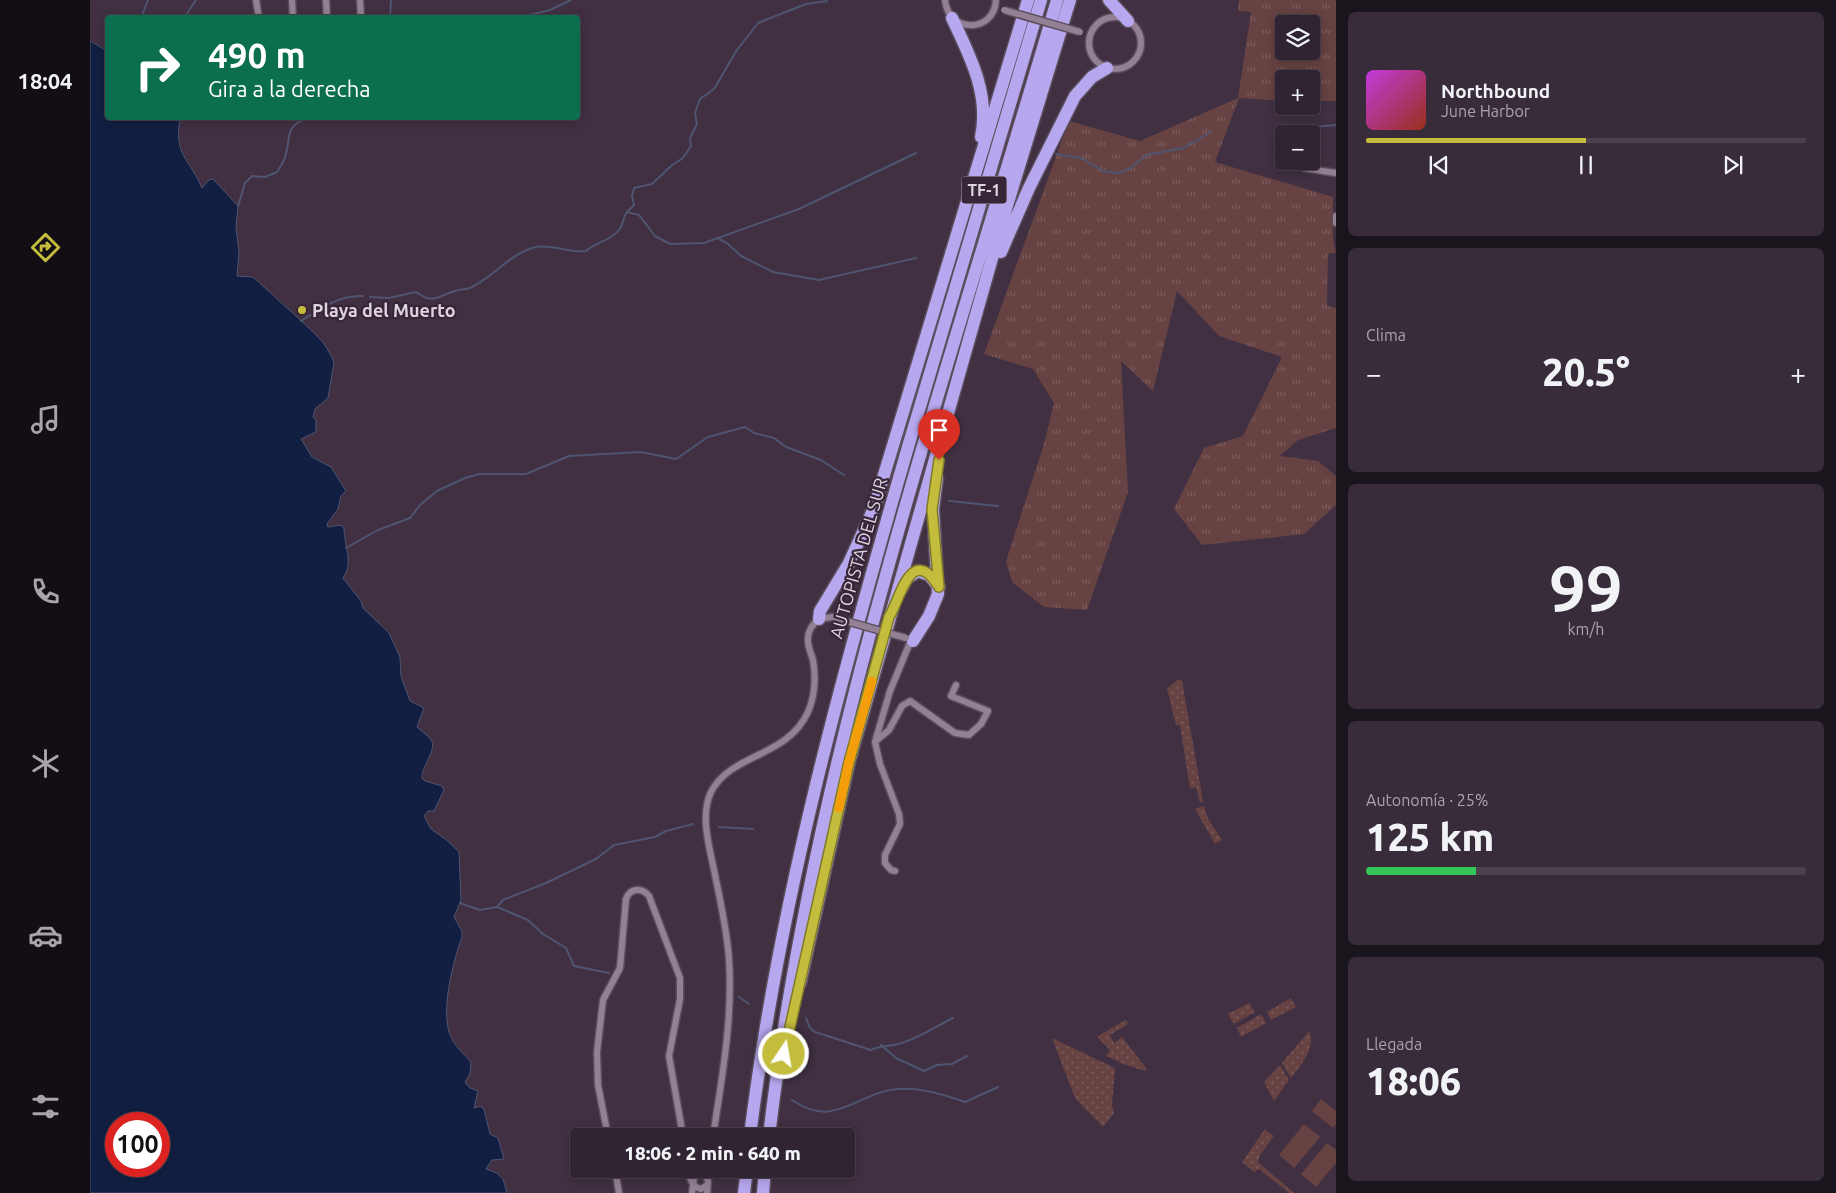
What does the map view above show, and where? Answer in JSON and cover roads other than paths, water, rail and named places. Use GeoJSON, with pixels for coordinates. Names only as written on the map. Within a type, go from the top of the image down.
{"type":"FeatureCollection","features":[{"type":"Feature","properties":{"kind":"highway"},"geometry":{"type":"LineString","coordinates":[[819,618],[820,611],[849,563],[874,508],[1028,0]]}},
{"type":"Feature","properties":{"kind":"highway","name":"AUTOPISTA DEL SUR"},"geometry":{"type":"LineString","coordinates":[[751,1128],[783,933],[818,769],[843,672],[928,380],[1042,0]]}},
{"type":"Feature","properties":{"kind":"highway","name":"AUTOPISTA DEL SUR"},"geometry":{"type":"LineString","coordinates":[[770,1128],[784,1024],[815,856],[850,707],[894,547],[1057,0]]}},
{"type":"Feature","properties":{"kind":"highway"},"geometry":{"type":"LineString","coordinates":[[772,1108],[849,762],[981,298],[1070,0]]}},
{"type":"Feature","properties":{"kind":"highway"},"geometry":{"type":"LineString","coordinates":[[1110,0],[1128,21]]}},
{"type":"Feature","properties":{"kind":"highway"},"geometry":{"type":"LineString","coordinates":[[952,18],[975,68],[981,94],[982,129],[966,203]]}},
{"type":"Feature","properties":{"kind":"highway"},"geometry":{"type":"LineString","coordinates":[[981,298],[1029,188],[1075,96],[1092,77],[1107,68]]}},
{"type":"Feature","properties":{"kind":"highway"},"geometry":{"type":"LineString","coordinates":[[928,380],[944,278]]}},
{"type":"Feature","properties":{"kind":"highway"},"geometry":{"type":"LineString","coordinates":[[910,639],[933,608],[939,587],[932,509],[941,444]]}},
{"type":"Feature","properties":{"kind":"highway"},"geometry":{"type":"LineString","coordinates":[[889,617],[897,606],[903,584],[912,573],[918,571],[929,575],[939,587]]}},
{"type":"Feature","properties":{"kind":"highway"},"geometry":{"type":"LineString","coordinates":[[744,1193],[746,1178]]}},
{"type":"Feature","properties":{"kind":"highway"},"geometry":{"type":"LineString","coordinates":[[763,1193],[764,1178]]}},
{"type":"Feature","properties":{"kind":"street"},"geometry":{"type":"LineString","coordinates":[[256,0],[258,15]]}},
{"type":"Feature","properties":{"kind":"street"},"geometry":{"type":"LineString","coordinates":[[292,0],[293,15]]}},
{"type":"Feature","properties":{"kind":"street"},"geometry":{"type":"LineString","coordinates":[[326,0],[327,15]]}},
{"type":"Feature","properties":{"kind":"street"},"geometry":{"type":"LineString","coordinates":[[360,0],[361,15]]}},
{"type":"Feature","properties":{"kind":"street"},"geometry":{"type":"LineString","coordinates":[[945,0],[947,11],[952,18],[962,25],[974,26],[988,19],[995,8],[996,0]]}},
{"type":"Feature","properties":{"kind":"street"},"geometry":{"type":"LineString","coordinates":[[995,8],[1090,35]]}},
{"type":"Feature","properties":{"kind":"street"},"geometry":{"type":"LineString","coordinates":[[1121,18],[1128,21],[1138,33],[1140,40],[1138,54],[1129,65],[1121,68],[1107,68],[1097,63],[1092,56],[1089,46],[1090,35],[1094,27],[1106,19],[1121,18]]}},
{"type":"Feature","properties":{"kind":"street"},"geometry":{"type":"LineString","coordinates":[[1317,170],[1336,173]]}},
{"type":"Feature","properties":{"kind":"street"},"geometry":{"type":"LineString","coordinates":[[1336,216],[1336,223]]}},
{"type":"Feature","properties":{"kind":"street"},"geometry":{"type":"LineString","coordinates":[[715,1128],[726,1043],[730,987],[727,943],[708,842],[708,804],[711,792],[736,767],[783,743],[805,719],[813,697],[815,683],[808,638],[810,630],[819,618],[832,617],[910,639],[890,691],[875,742],[880,764],[899,814],[900,824],[885,856],[885,863],[895,871]]}},
{"type":"Feature","properties":{"kind":"street"},"geometry":{"type":"LineString","coordinates":[[875,742],[889,730],[902,706],[910,701],[955,734],[969,734],[981,724],[988,711],[951,696],[956,685]]}},
{"type":"Feature","properties":{"kind":"street"},"geometry":{"type":"LineString","coordinates":[[607,1128],[597,1076],[601,1010],[605,995],[620,968],[626,899],[630,893],[637,889],[644,891],[650,896],[680,978],[680,999],[669,1056],[682,1128]]}},
{"type":"Feature","properties":{"kind":"street"},"geometry":{"type":"LineString","coordinates":[[616,1178],[619,1193]]}},
{"type":"Feature","properties":{"kind":"street"},"geometry":{"type":"LineString","coordinates":[[689,1178],[698,1189],[706,1190]]}},
{"type":"Feature","properties":{"kind":"street"},"geometry":{"type":"LineString","coordinates":[[692,1193],[696,1178]]}},
{"type":"Feature","properties":{"kind":"water"},"geometry":{"type":"Polygon","coordinates":[[[90,41],[105,49],[105,120],[180,120],[179,140],[181,148],[202,188],[209,180],[213,179],[238,206],[236,227],[239,253],[237,276],[253,277],[323,342],[332,357],[334,363],[328,398],[315,409],[313,417],[316,420],[316,432],[301,439],[312,457],[331,467],[346,491],[341,496],[338,509],[327,524],[328,527],[341,525],[344,528],[348,566],[343,578],[361,601],[363,608],[389,633],[400,657],[401,676],[410,701],[424,708],[417,727],[430,738],[432,747],[422,773],[422,778],[425,781],[442,786],[444,790],[434,811],[428,811],[424,816],[431,829],[448,841],[459,852],[461,900],[454,917],[462,931],[462,937],[448,989],[447,1018],[449,1031],[455,1044],[471,1062],[470,1074],[465,1082],[470,1088],[478,1091],[474,1108],[480,1106],[484,1109],[490,1134],[498,1138],[504,1159],[492,1160],[486,1169],[497,1173],[503,1179],[507,1193],[90,1193],[90,41]]]}},
{"type":"Feature","properties":{"kind":"waterway"},"geometry":{"type":"LineString","coordinates":[[142,15],[148,0]]}},
{"type":"Feature","properties":{"kind":"waterway"},"geometry":{"type":"LineString","coordinates":[[186,15],[196,0]]}},
{"type":"Feature","properties":{"kind":"waterway"},"geometry":{"type":"LineString","coordinates":[[390,15],[391,0]]}},
{"type":"Feature","properties":{"kind":"waterway"},"geometry":{"type":"LineString","coordinates":[[529,15],[550,10],[571,0]]}},
{"type":"Feature","properties":{"kind":"waterway"},"geometry":{"type":"LineString","coordinates":[[627,212],[634,205],[632,196],[634,188],[652,184],[671,166],[683,158],[691,146],[690,138],[697,124],[695,113],[700,99],[714,89],[737,50],[758,23],[806,4],[827,1]]}},
{"type":"Feature","properties":{"kind":"waterway"},"geometry":{"type":"LineString","coordinates":[[238,206],[245,183],[252,176],[265,177],[277,172],[284,159],[292,127],[305,120]]}},
{"type":"Feature","properties":{"kind":"waterway"},"geometry":{"type":"LineString","coordinates":[[1320,126],[1336,125]]}},
{"type":"Feature","properties":{"kind":"waterway"},"geometry":{"type":"LineString","coordinates":[[1056,154],[1081,158],[1103,171],[1119,173],[1129,169],[1147,155],[1183,148],[1211,132]]}},
{"type":"Feature","properties":{"kind":"waterway"},"geometry":{"type":"LineString","coordinates":[[370,297],[389,298],[416,292],[432,299],[478,284],[515,256],[532,248],[545,247],[586,251],[616,234],[627,212],[639,215],[655,236],[670,244],[704,243],[799,209],[916,153]]}},
{"type":"Feature","properties":{"kind":"waterway"},"geometry":{"type":"LineString","coordinates":[[719,239],[727,243],[741,256],[773,272],[819,280],[916,258]]}},
{"type":"Feature","properties":{"kind":"waterway"},"geometry":{"type":"LineString","coordinates":[[301,321],[338,300],[363,296]]}},
{"type":"Feature","properties":{"kind":"waterway"},"geometry":{"type":"LineString","coordinates":[[346,548],[378,530],[410,518],[420,505],[437,491],[465,478],[479,474],[526,474],[569,456],[641,452],[676,459],[708,437],[745,427],[754,433],[774,438],[786,447],[821,460],[844,475]]}},
{"type":"Feature","properties":{"kind":"waterway"},"geometry":{"type":"LineString","coordinates":[[949,501],[998,506]]}},
{"type":"Feature","properties":{"kind":"waterway"},"geometry":{"type":"LineString","coordinates":[[497,907],[503,900],[546,883],[596,859],[614,845],[655,837],[666,831],[693,824]]}},
{"type":"Feature","properties":{"kind":"waterway"},"geometry":{"type":"LineString","coordinates":[[719,827],[753,829]]}},
{"type":"Feature","properties":{"kind":"waterway"},"geometry":{"type":"LineString","coordinates":[[460,903],[480,910],[497,907],[528,920],[543,934],[566,948],[574,966],[609,973]]}},
{"type":"Feature","properties":{"kind":"waterway"},"geometry":{"type":"LineString","coordinates":[[739,997],[749,1004]]}},
{"type":"Feature","properties":{"kind":"waterway"},"geometry":{"type":"LineString","coordinates":[[806,1018],[810,1028],[815,1032],[871,1050],[912,1039],[953,1018]]}},
{"type":"Feature","properties":{"kind":"waterway"},"geometry":{"type":"LineString","coordinates":[[881,1045],[896,1058],[924,1071],[937,1065],[952,1064],[967,1056]]}},
{"type":"Feature","properties":{"kind":"waterway"},"geometry":{"type":"LineString","coordinates":[[792,1100],[807,1108],[821,1112],[833,1111],[882,1092],[897,1089],[923,1090],[965,1102],[998,1087]]}},
{"type":"Feature","properties":{"kind":"place","name":"Playa del Muerto"},"geometry":{"type":"Point","coordinates":[302,310]}}]}
